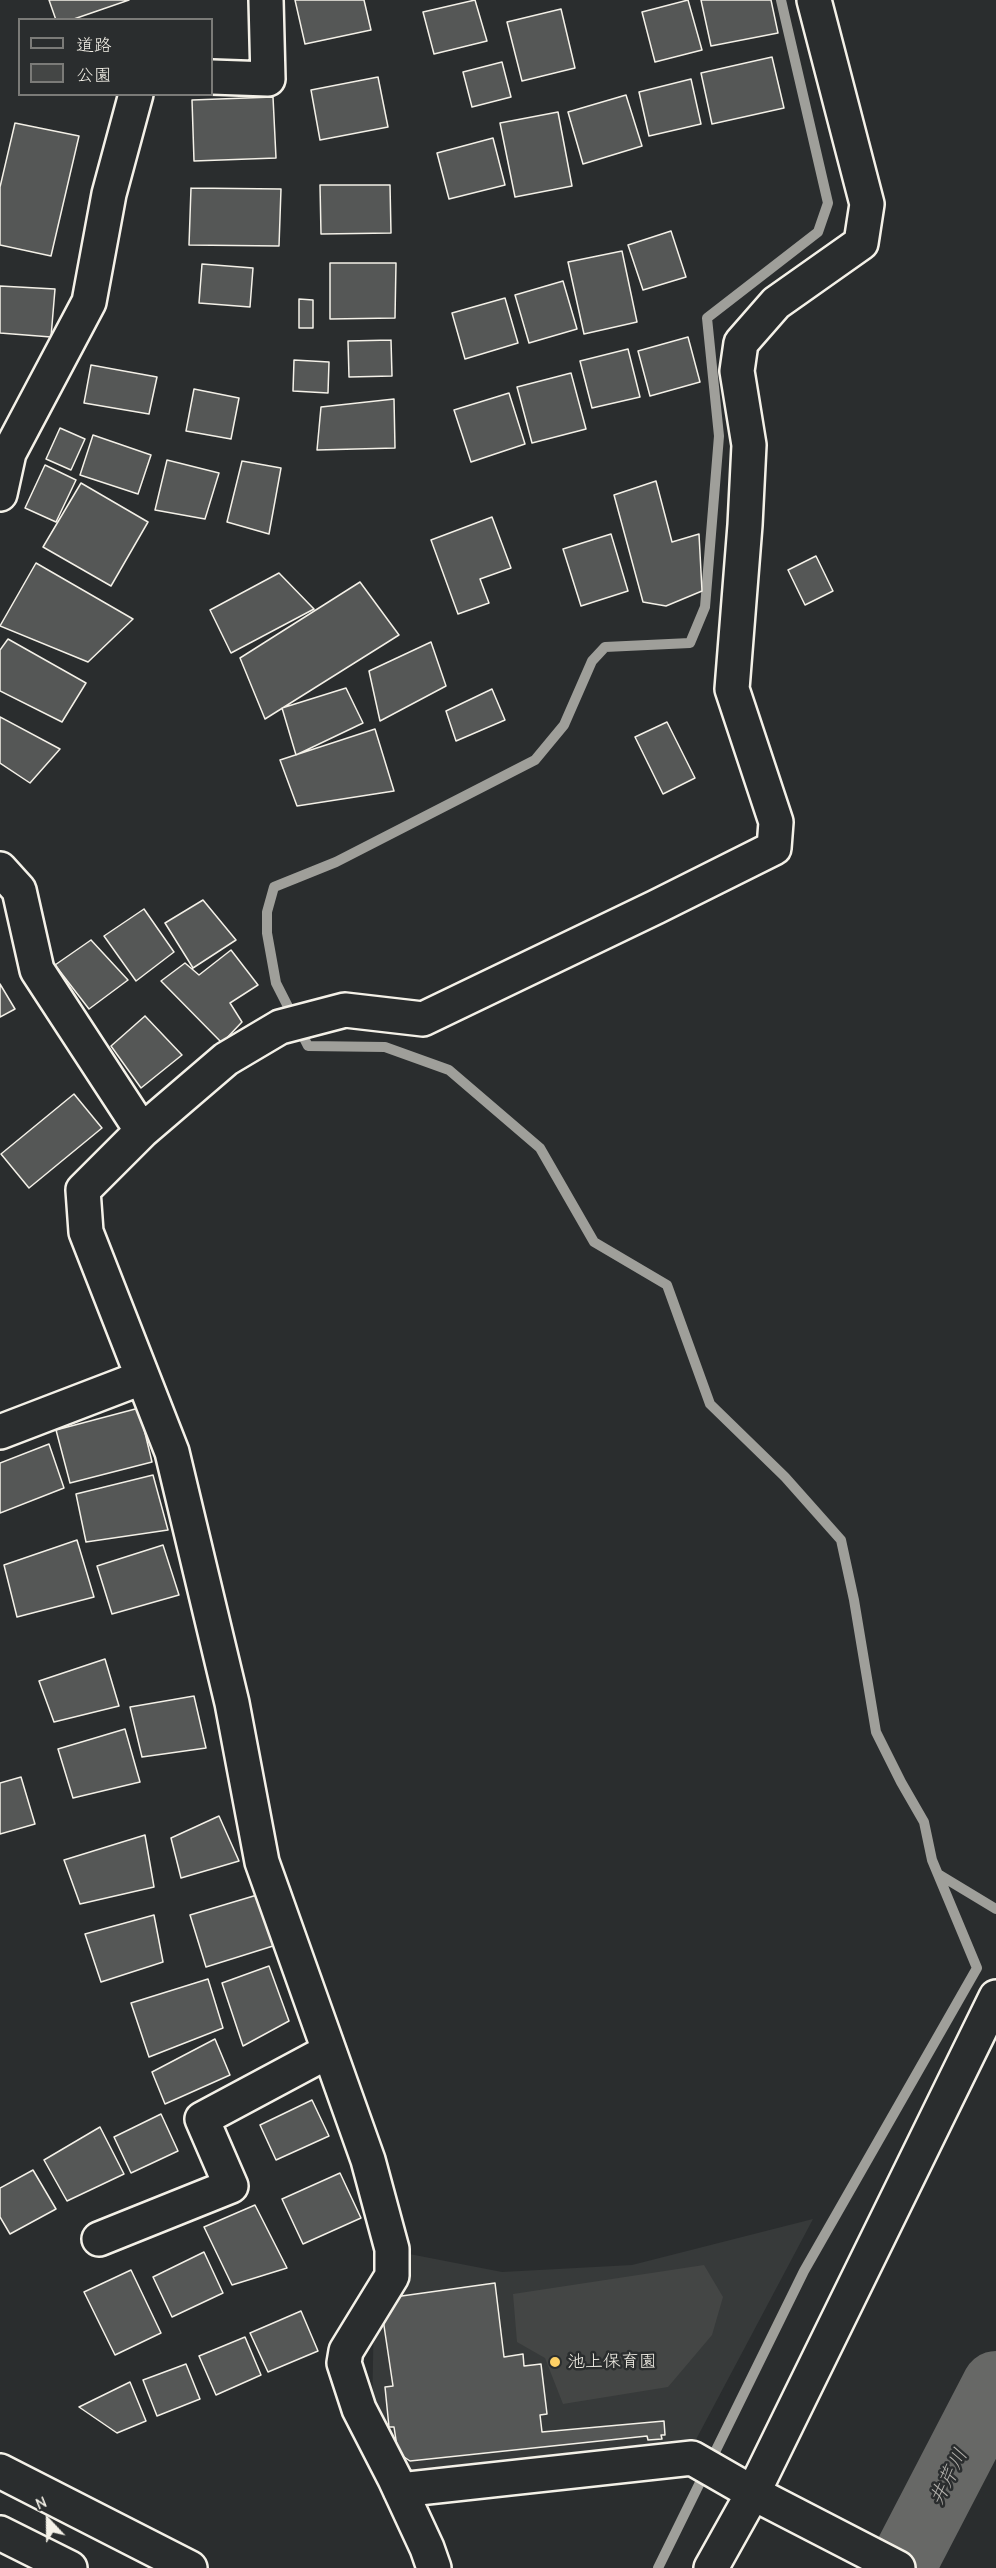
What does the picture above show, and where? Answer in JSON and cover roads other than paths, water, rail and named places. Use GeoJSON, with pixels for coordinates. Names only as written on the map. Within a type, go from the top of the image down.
{"type":"FeatureCollection","features":[{"type":"Feature","properties":{"kind":"main road"},"geometry":{"type":"LineString","coordinates":[[213,77],[268,79],[266,0]]}},
{"type":"Feature","properties":{"kind":"main road"},"geometry":{"type":"LineString","coordinates":[[434,2568],[400,2490],[359,2409],[344,2363],[346,2351],[392,2276],[392,2249],[368,2160],[262,1862],[232,1703],[172,1452],[141,1378],[86,1232],[83,1190],[142,1131],[226,1059],[280,1026],[345,1010],[423,1019],[656,908],[774,848],[776,822],[732,689],[745,525],[748,445],[737,371],[741,343],[776,303],[861,243],[867,204],[814,0]]}},
{"type":"Feature","properties":{"kind":"main road"},"geometry":{"type":"LineString","coordinates":[[0,494],[9,453],[89,302],[109,194],[135,96]]}},
{"type":"Feature","properties":{"kind":"main road"},"geometry":{"type":"LineString","coordinates":[[0,869],[19,890],[37,970],[142,1131]]}},
{"type":"Feature","properties":{"kind":"main road"},"geometry":{"type":"LineString","coordinates":[[0,1432],[141,1378]]}},
{"type":"Feature","properties":{"kind":"main road"},"geometry":{"type":"LineString","coordinates":[[711,2568],[743,2487],[996,1997]]}},
{"type":"Feature","properties":{"kind":"main road"},"geometry":{"type":"LineString","coordinates":[[99,2239],[231,2186],[202,2119],[329,2051]]}},
{"type":"Feature","properties":{"kind":"main road"},"geometry":{"type":"LineString","coordinates":[[400,2490],[692,2458],[898,2568]]}},
{"type":"Feature","properties":{"kind":"main road"},"geometry":{"type":"LineString","coordinates":[[0,2471],[190,2568]]}},
{"type":"Feature","properties":{"kind":"main road"},"geometry":{"type":"LineString","coordinates":[[0,2533],[70,2568]]}},
{"type":"Feature","properties":{"kind":"waterway"},"geometry":{"type":"LineString","coordinates":[[658,2568],[804,2271],[977,1968],[932,1860],[924,1822],[876,1732],[854,1600],[841,1540],[785,1477],[710,1404],[667,1285],[594,1242],[540,1148],[449,1070],[385,1047],[308,1046],[276,983],[267,933],[267,912],[274,887],[336,862],[535,760],[564,725],[592,661],[605,647],[690,643],[705,607],[719,436],[707,318],[818,232],[828,203],[781,0]]}},
{"type":"Feature","properties":{"kind":"waterway"},"geometry":{"type":"LineString","coordinates":[[938,1874],[996,1909]]}},
{"type":"Feature","properties":{"kind":"waterway","name":"井芹川"},"geometry":{"type":"LineString","coordinates":[[901,2568],[996,2385]]}},
{"type":"Feature","properties":{"kind":"place","name":"池上保育園"},"geometry":{"type":"Point","coordinates":[555,2362]}}]}
